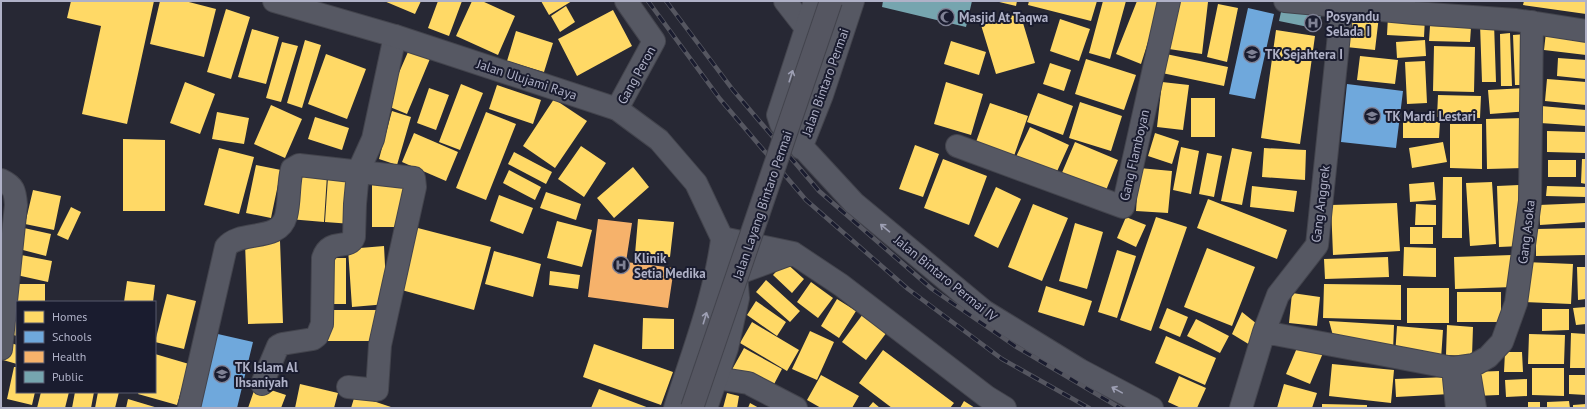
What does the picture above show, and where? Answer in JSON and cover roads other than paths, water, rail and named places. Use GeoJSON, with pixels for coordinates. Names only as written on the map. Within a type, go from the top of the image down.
{"type":"FeatureCollection","features":[{"type":"Feature","properties":{"kind":"main road","name":"Jalan Layang Bintaro Permai"},"geometry":{"type":"LineString","coordinates":[[692,408],[831,1]]}},
{"type":"Feature","properties":{"kind":"street","name":"Jalan Ulujami Raya"},"geometry":{"type":"LineString","coordinates":[[274,1],[395,36],[617,109],[659,140],[696,183],[722,238]]}},
{"type":"Feature","properties":{"kind":"street","name":"Gang Peron"},"geometry":{"type":"LineString","coordinates":[[617,109],[654,41],[626,1]]}},
{"type":"Feature","properties":{"kind":"street"},"geometry":{"type":"LineString","coordinates":[[785,1],[806,28]]}},
{"type":"Feature","properties":{"kind":"street","name":"Jalan Bintaro Permai"},"geometry":{"type":"LineString","coordinates":[[815,1],[778,115],[781,124],[801,148],[822,96],[853,1]]}},
{"type":"Feature","properties":{"kind":"street","name":"Gang Flamboyan"},"geometry":{"type":"LineString","coordinates":[[957,146],[1123,207],[1169,1]]}},
{"type":"Feature","properties":{"kind":"street"},"geometry":{"type":"LineString","coordinates":[[1285,1],[1414,14],[1522,14],[1586,31]]}},
{"type":"Feature","properties":{"kind":"street","name":"Gang Anggrek"},"geometry":{"type":"LineString","coordinates":[[1241,408],[1264,332],[1278,294],[1317,245],[1342,6]]}},
{"type":"Feature","properties":{"kind":"street","name":"Gang Asoka"},"geometry":{"type":"LineString","coordinates":[[1460,367],[1474,365],[1488,357],[1502,342],[1516,303],[1530,201],[1522,14]]}},
{"type":"Feature","properties":{"kind":"street"},"geometry":{"type":"LineString","coordinates":[[262,384],[278,346],[313,339],[320,331],[322,324],[325,251],[332,246],[353,241],[358,172],[373,139],[395,36]]}},
{"type":"Feature","properties":{"kind":"street","name":"Jalan Bintaro Permai IV"},"geometry":{"type":"LineString","coordinates":[[801,148],[854,203],[984,311],[1080,370],[1152,408]]}},
{"type":"Feature","properties":{"kind":"street"},"geometry":{"type":"LineString","coordinates":[[189,408],[226,247],[234,240],[268,233],[277,229],[283,224],[286,216],[290,175],[292,169],[299,165],[414,178],[415,187],[380,345],[377,390],[348,387]]}},
{"type":"Feature","properties":{"kind":"street"},"geometry":{"type":"LineString","coordinates":[[1,180],[10,184],[15,193],[16,205],[1,349]]}},
{"type":"Feature","properties":{"kind":"street"},"geometry":{"type":"LineString","coordinates":[[722,238],[793,253],[841,285],[987,397],[1005,408]]}},
{"type":"Feature","properties":{"kind":"street"},"geometry":{"type":"LineString","coordinates":[[706,408],[727,348],[738,298],[736,274],[722,238]]}},
{"type":"Feature","properties":{"kind":"street"},"geometry":{"type":"LineString","coordinates":[[675,408],[710,300],[717,271],[722,238]]}},
{"type":"Feature","properties":{"kind":"street"},"geometry":{"type":"LineString","coordinates":[[736,274],[793,253]]}},
{"type":"Feature","properties":{"kind":"street"},"geometry":{"type":"LineString","coordinates":[[1264,332],[1460,367]]}},
{"type":"Feature","properties":{"kind":"street"},"geometry":{"type":"LineString","coordinates":[[696,345],[700,350],[707,354],[714,355],[727,348]]}},
{"type":"Feature","properties":{"kind":"street"},"geometry":{"type":"LineString","coordinates":[[689,366],[696,362],[703,362],[710,365],[714,370],[716,378]]}},
{"type":"Feature","properties":{"kind":"street"},"geometry":{"type":"LineString","coordinates":[[1457,408],[1460,367]]}},
{"type":"Feature","properties":{"kind":"street"},"geometry":{"type":"LineString","coordinates":[[1460,367],[1475,408]]}},
{"type":"Feature","properties":{"kind":"street"},"geometry":{"type":"LineString","coordinates":[[716,378],[748,382],[796,408]]}},
{"type":"Feature","properties":{"kind":"railway"},"geometry":{"type":"LineString","coordinates":[[648,1],[720,99],[806,200],[908,289],[1002,359],[1089,408]]}},
{"type":"Feature","properties":{"kind":"railway"},"geometry":{"type":"LineString","coordinates":[[666,1],[733,90],[819,191],[932,289],[1015,346],[1120,408]]}},
{"type":"Feature","properties":{"kind":"place","name":"Masjid At Taqwa"},"geometry":{"type":"Point","coordinates":[946,17]}},
{"type":"Feature","properties":{"kind":"place","name":"Posyandu Selada I"},"geometry":{"type":"Point","coordinates":[1313,23]}},
{"type":"Feature","properties":{"kind":"place","name":"TK Sejahtera I"},"geometry":{"type":"Point","coordinates":[1252,54]}},
{"type":"Feature","properties":{"kind":"place","name":"TK Mardi Lestari"},"geometry":{"type":"Point","coordinates":[1372,116]}},
{"type":"Feature","properties":{"kind":"place","name":"Klinik Setia Medika"},"geometry":{"type":"Point","coordinates":[621,265]}},
{"type":"Feature","properties":{"kind":"place","name":"TK Islam Al Ihsaniyah"},"geometry":{"type":"Point","coordinates":[222,374]}}]}
